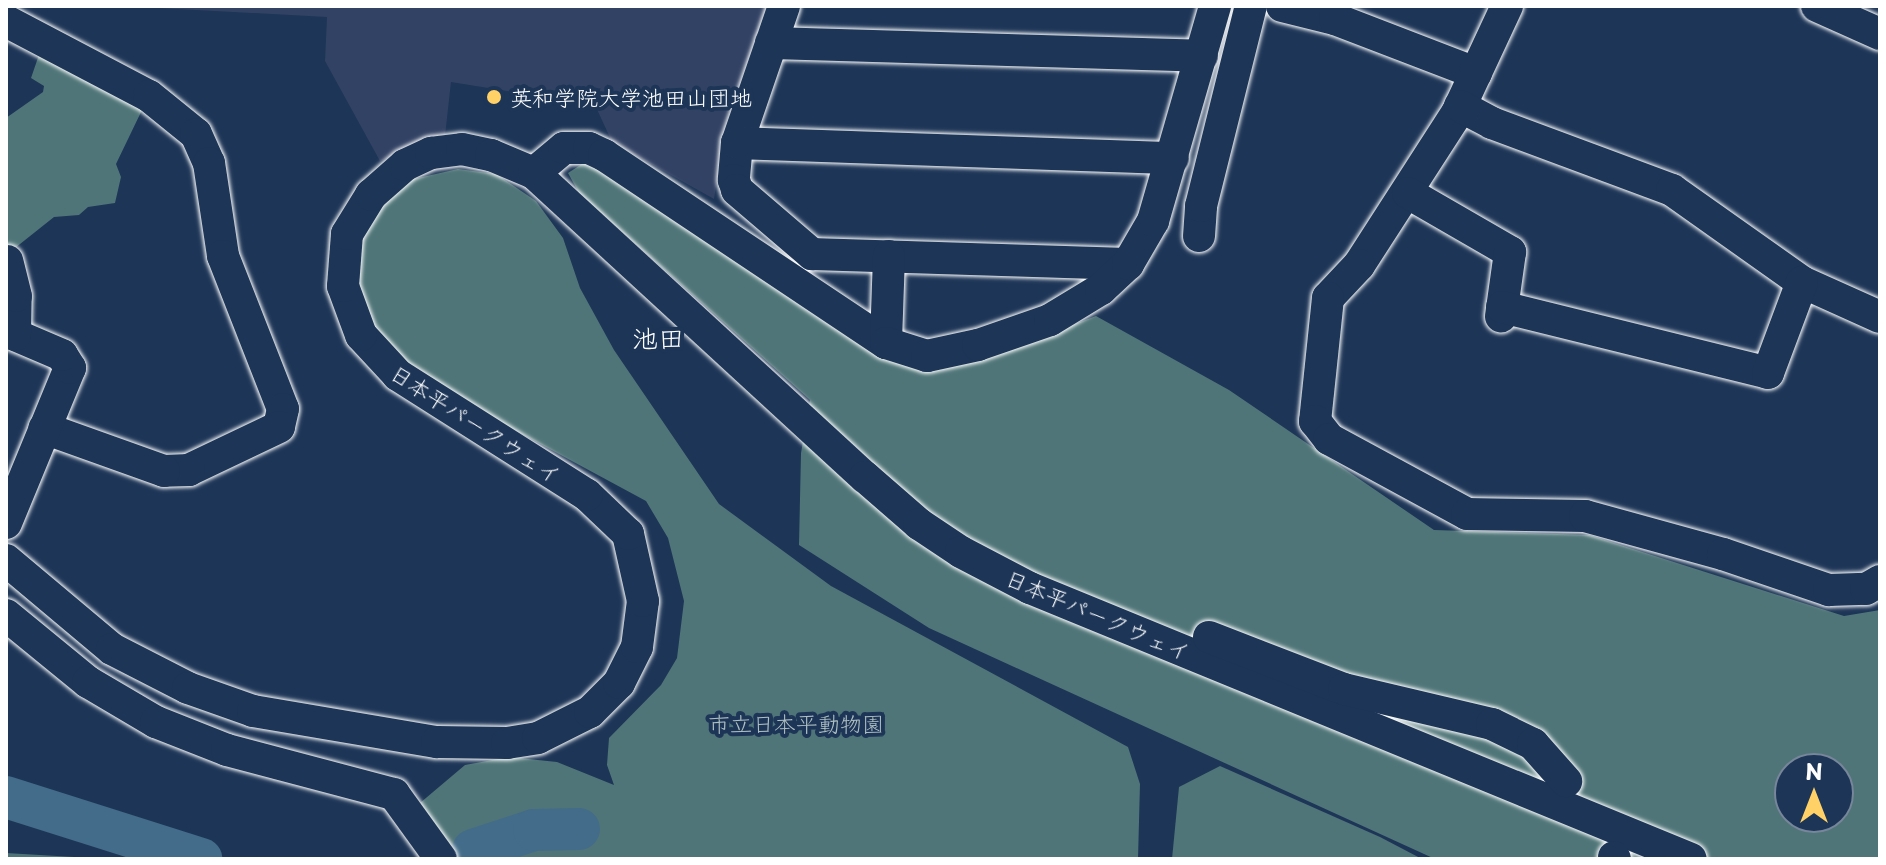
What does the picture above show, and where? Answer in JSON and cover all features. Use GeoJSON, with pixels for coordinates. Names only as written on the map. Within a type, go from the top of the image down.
{"type":"FeatureCollection","features":[{"type":"Feature","properties":{"kind":"street"},"geometry":{"type":"LineString","coordinates":[[784,6],[737,143],[732,169],[737,190],[812,254],[1128,264]]}},
{"type":"Feature","properties":{"kind":"street"},"geometry":{"type":"LineString","coordinates":[[534,173],[564,148],[589,148],[886,343],[927,356],[978,345],[1050,320],[1101,289],[1128,264],[1153,221],[1215,6]]}},
{"type":"Feature","properties":{"kind":"street"},"geometry":{"type":"LineString","coordinates":[[1199,236],[1201,206],[1251,6]]}},
{"type":"Feature","properties":{"kind":"street"},"geometry":{"type":"LineString","coordinates":[[1282,6],[1335,19],[1476,73]]}},
{"type":"Feature","properties":{"kind":"street"},"geometry":{"type":"LineString","coordinates":[[1507,6],[1460,106],[1408,193],[1326,306],[1315,421],[1329,439],[1467,514],[1585,516],[1723,554],[1829,590],[1866,589],[1880,581]]}},
{"type":"Feature","properties":{"kind":"street"},"geometry":{"type":"LineString","coordinates":[[1817,6],[1880,34]]}},
{"type":"Feature","properties":{"kind":"street"},"geometry":{"type":"LineString","coordinates":[[6,21],[149,96],[196,134],[209,163],[223,256],[283,409],[279,427],[189,470],[164,471],[44,428]]}},
{"type":"Feature","properties":{"kind":"street"},"geometry":{"type":"LineString","coordinates":[[771,43],[1202,56]]}},
{"type":"Feature","properties":{"kind":"street"},"geometry":{"type":"LineString","coordinates":[[1460,106],[1492,123],[1672,190],[1802,282],[1880,317]]}},
{"type":"Feature","properties":{"kind":"street"},"geometry":{"type":"LineString","coordinates":[[737,143],[1173,158]]}},
{"type":"Feature","properties":{"kind":"street","name":"日本平パークウェイ"},"geometry":{"type":"LineString","coordinates":[[6,560],[102,641],[147,670],[218,701],[280,718],[437,742],[507,743],[538,738],[590,712],[619,683],[637,647],[643,601],[628,534],[587,495],[398,375],[361,335],[343,286],[342,259],[357,214],[386,179],[405,165],[431,153],[462,149],[491,155],[534,173],[919,524],[1030,588],[1691,859]]}},
{"type":"Feature","properties":{"kind":"street"},"geometry":{"type":"LineString","coordinates":[[1408,193],[1510,252],[1502,312],[1768,373],[1802,282]]}},
{"type":"Feature","properties":{"kind":"street"},"geometry":{"type":"LineString","coordinates":[[886,343],[889,256]]}},
{"type":"Feature","properties":{"kind":"street"},"geometry":{"type":"LineString","coordinates":[[6,523],[70,368],[62,355],[15,335],[16,296],[7,261]]}},
{"type":"Feature","properties":{"kind":"street"},"geometry":{"type":"LineString","coordinates":[[1030,588],[1131,606],[1344,689],[1492,724],[1533,744],[1566,781]]}},
{"type":"Feature","properties":{"kind":"street"},"geometry":{"type":"LineString","coordinates":[[6,615],[88,682],[156,722],[227,750],[394,794],[441,859]]}},
{"type":"Feature","properties":{"kind":"street"},"geometry":{"type":"LineString","coordinates":[[6,625],[43,645]]}},
{"type":"Feature","properties":{"kind":"shaded area"},"geometry":{"type":"Polygon","coordinates":[[[122,6],[767,6],[726,123],[714,199],[612,142],[595,105],[451,82],[445,136],[380,161],[325,61],[327,17],[122,6]]]}},
{"type":"Feature","properties":{"kind":"green space"},"geometry":{"type":"Polygon","coordinates":[[[41,49],[142,110],[116,164],[121,177],[115,203],[88,207],[79,215],[54,217],[10,252],[6,248],[6,118],[43,92],[44,86],[31,78],[41,49]]]}},
{"type":"Feature","properties":{"kind":"green space"},"geometry":{"type":"Polygon","coordinates":[[[585,162],[921,370],[975,362],[1096,316],[1229,390],[1434,530],[1589,535],[1844,616],[1880,610],[1880,859],[1435,859],[929,628],[799,545],[801,453],[810,400],[579,193],[568,173],[585,162]]]}},
{"type":"Feature","properties":{"kind":"green space","name":"市立日本平動物園"},"geometry":{"type":"Polygon","coordinates":[[[458,169],[496,174],[536,201],[563,238],[580,288],[614,350],[719,504],[831,586],[1128,747],[1140,784],[1138,859],[456,859],[420,803],[465,765],[509,757],[557,762],[614,785],[607,765],[609,738],[661,685],[677,658],[684,601],[668,538],[646,501],[442,391],[403,363],[365,314],[356,273],[357,244],[396,183],[458,169]]]}},
{"type":"Feature","properties":{"kind":"green space"},"geometry":{"type":"Polygon","coordinates":[[[1220,766],[1380,837],[1422,859],[1172,859],[1179,787],[1220,766]]]}},
{"type":"Feature","properties":{"kind":"green space"},"geometry":{"type":"Polygon","coordinates":[[[6,853],[108,859],[6,859],[6,853]]]}},
{"type":"Feature","properties":{"kind":"waterway"},"geometry":{"type":"LineString","coordinates":[[6,797],[201,859]]}},
{"type":"Feature","properties":{"kind":"waterway"},"geometry":{"type":"LineString","coordinates":[[473,850],[534,830],[579,829]]}},
{"type":"Feature","properties":{"kind":"place","name":"英和学院大学池田山団地"},"geometry":{"type":"Point","coordinates":[494,97]}},
{"type":"Feature","properties":{"kind":"district","name":"池田"},"geometry":{"type":"Point","coordinates":[658,338]}}]}
